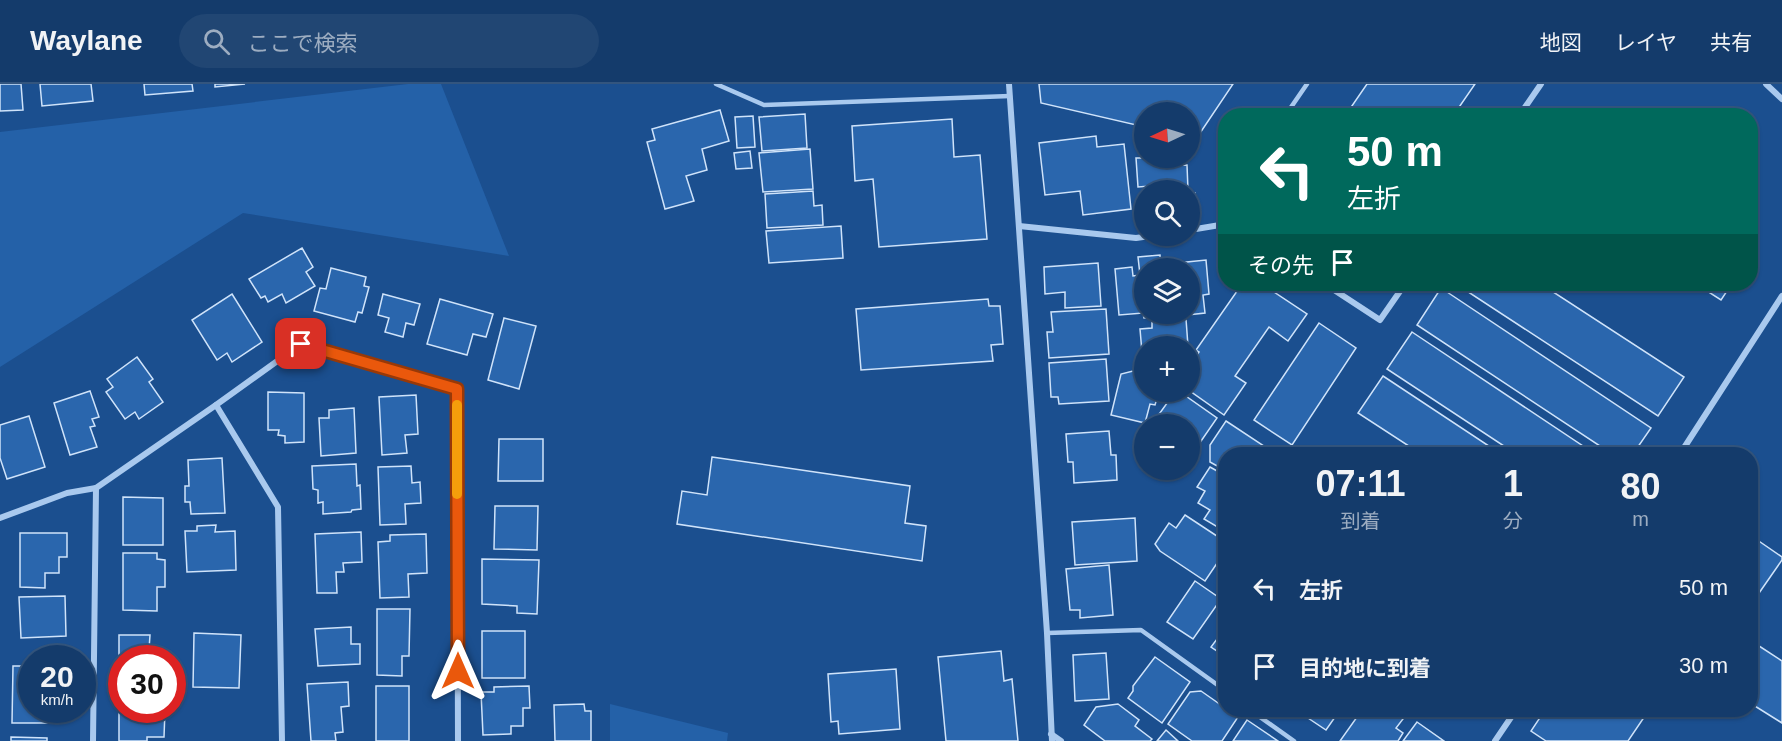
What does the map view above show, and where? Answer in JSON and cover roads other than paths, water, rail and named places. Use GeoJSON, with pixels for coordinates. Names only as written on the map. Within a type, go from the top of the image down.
{"type":"FeatureCollection","features":[{"type":"Feature","properties":{"kind":"street"},"geometry":{"type":"LineString","coordinates":[[1009,84],[1047,633],[1052,737],[1061,741]]}},
{"type":"Feature","properties":{"kind":"street"},"geometry":{"type":"LineString","coordinates":[[1524,108],[1541,84]]}},
{"type":"Feature","properties":{"kind":"street"},"geometry":{"type":"LineString","coordinates":[[1766,84],[1782,99]]}},
{"type":"Feature","properties":{"kind":"street"},"geometry":{"type":"LineString","coordinates":[[1200,228],[1218,225]]}},
{"type":"Feature","properties":{"kind":"street"},"geometry":{"type":"LineString","coordinates":[[1019,226],[1134,238]]}},
{"type":"Feature","properties":{"kind":"street"},"geometry":{"type":"LineString","coordinates":[[1336,291],[1380,320],[1400,291]]}},
{"type":"Feature","properties":{"kind":"street"},"geometry":{"type":"LineString","coordinates":[[1685,447],[1782,296]]}},
{"type":"Feature","properties":{"kind":"street"},"geometry":{"type":"LineString","coordinates":[[0,519],[67,493],[96,488],[301,344],[457,389],[458,741]]}},
{"type":"Feature","properties":{"kind":"street"},"geometry":{"type":"LineString","coordinates":[[216,405],[278,507],[282,741]]}},
{"type":"Feature","properties":{"kind":"street"},"geometry":{"type":"LineString","coordinates":[[93,741],[96,488]]}},
{"type":"Feature","properties":{"kind":"street"},"geometry":{"type":"LineString","coordinates":[[1495,741],[1510,717]]}},
{"type":"Feature","properties":{"kind":"lane"},"geometry":{"type":"LineString","coordinates":[[716,84],[764,105],[1010,96]]}},
{"type":"Feature","properties":{"kind":"lane"},"geometry":{"type":"LineString","coordinates":[[1290,108],[1307,84]]}},
{"type":"Feature","properties":{"kind":"lane"},"geometry":{"type":"LineString","coordinates":[[1047,633],[1141,630],[1218,686]]}},
{"type":"Feature","properties":{"kind":"lane"},"geometry":{"type":"LineString","coordinates":[[1260,717],[1294,741]]}}]}
